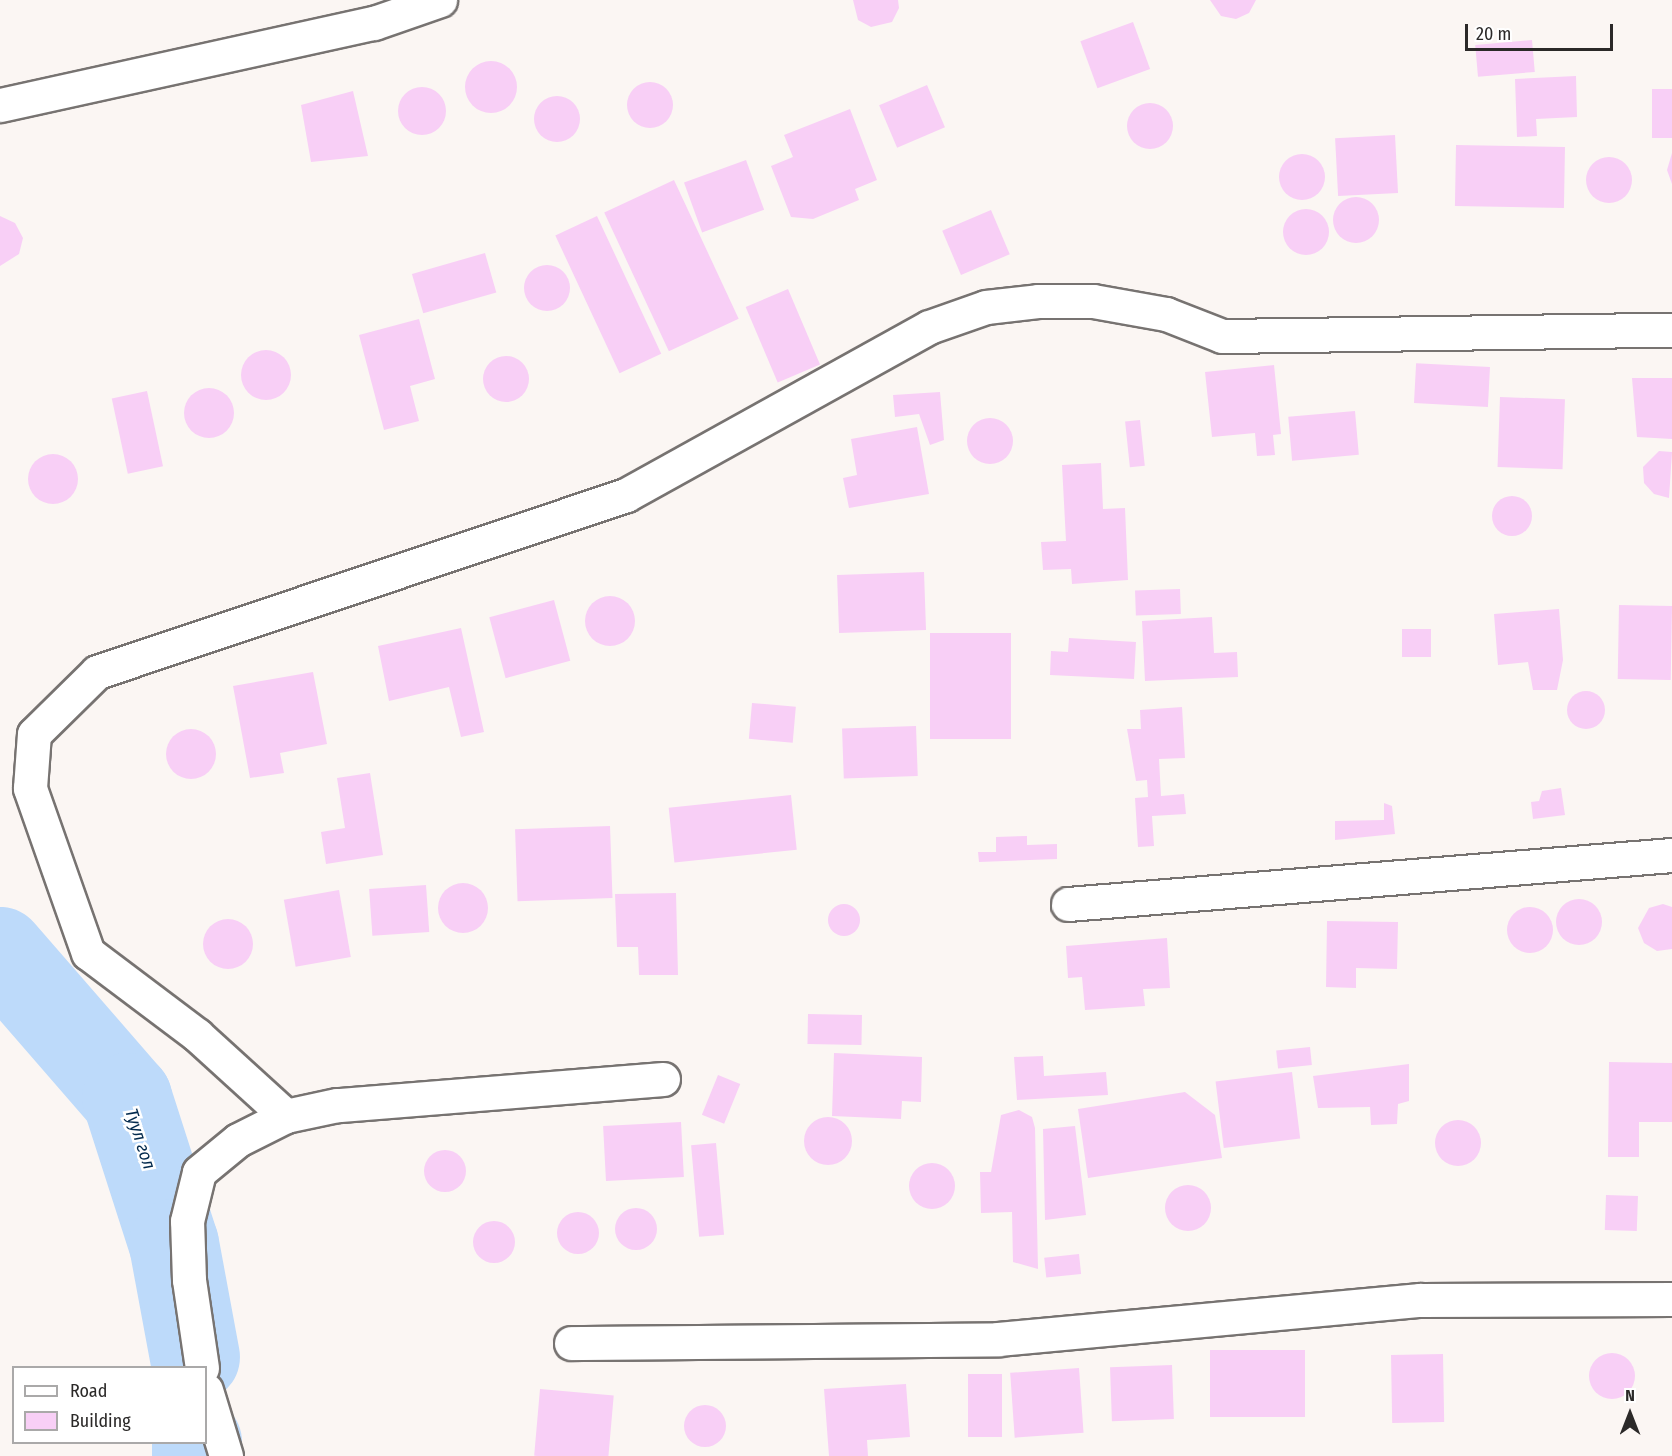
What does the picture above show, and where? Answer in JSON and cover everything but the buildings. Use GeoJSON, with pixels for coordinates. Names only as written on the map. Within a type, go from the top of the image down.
{"type":"FeatureCollection","features":[{"type":"Feature","properties":{"kind":"street"},"geometry":{"type":"LineString","coordinates":[[0,105],[374,23],[440,0]]}},
{"type":"Feature","properties":{"kind":"street"},"geometry":{"type":"LineString","coordinates":[[286,1116],[196,1035],[88,953],[30,788],[34,734],[97,672],[626,495],[929,327],[986,307],[1038,301],[1093,302],[1166,314],[1221,336],[1672,330]]}},
{"type":"Feature","properties":{"kind":"street"},"geometry":{"type":"LineString","coordinates":[[1068,904],[1672,855]]}},
{"type":"Feature","properties":{"kind":"street"},"geometry":{"type":"LineString","coordinates":[[202,1366],[189,1280],[187,1221],[199,1172],[238,1140],[286,1116],[337,1105],[663,1079]]}},
{"type":"Feature","properties":{"kind":"street"},"geometry":{"type":"LineString","coordinates":[[571,1343],[998,1339],[1420,1300],[1672,1299]]}},
{"type":"Feature","properties":{"kind":"street"},"geometry":{"type":"LineString","coordinates":[[207,1393],[226,1456]]}},
{"type":"Feature","properties":{"kind":"waterway","name":"Туул гол"},"geometry":{"type":"LineString","coordinates":[[0,952],[127,1098],[174,1244],[195,1357]]}},
{"type":"Feature","properties":{"kind":"waterway","name":"Туул гол"},"geometry":{"type":"LineString","coordinates":[[197,1444],[197,1456]]}}]}
